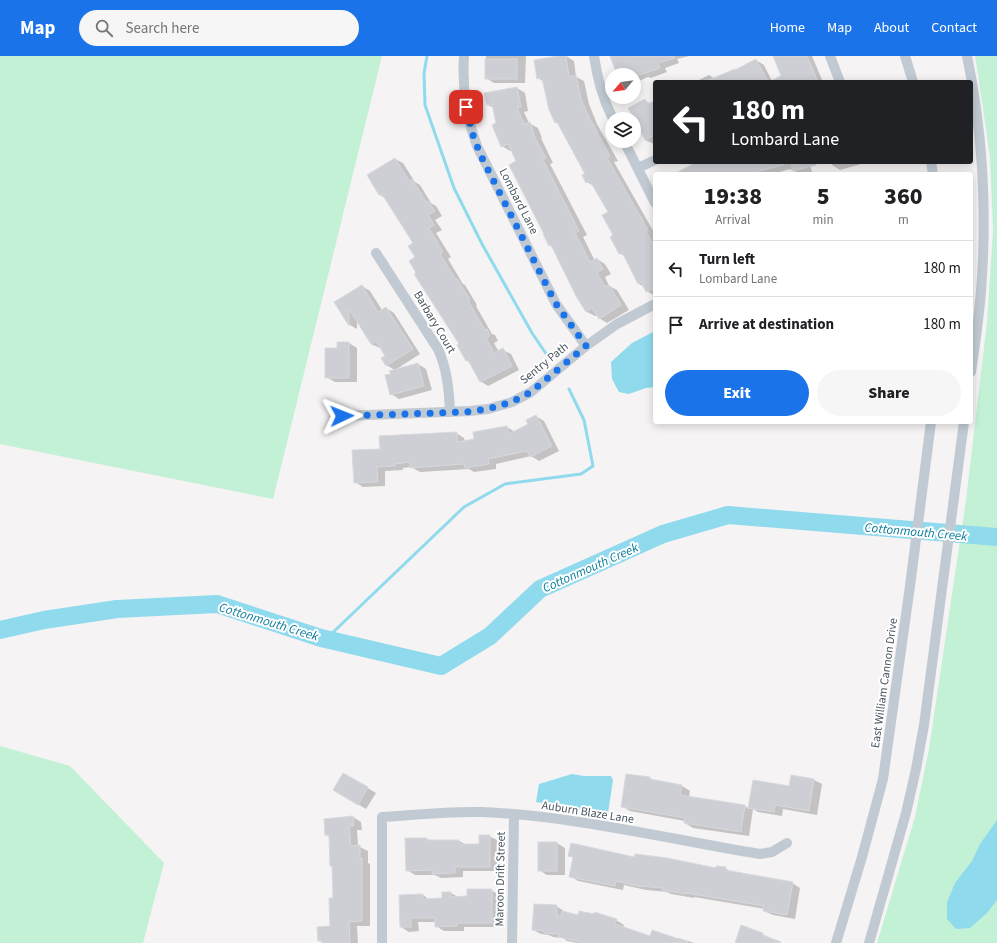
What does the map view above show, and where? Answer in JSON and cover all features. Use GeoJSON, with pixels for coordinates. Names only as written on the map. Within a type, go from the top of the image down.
{"type":"FeatureCollection","features":[{"type":"Feature","properties":{"kind":"street","name":"Lombard Lane"},"geometry":{"type":"LineString","coordinates":[[464,56],[463,79],[466,107],[477,146],[556,304],[586,346]]}},
{"type":"Feature","properties":{"kind":"street"},"geometry":{"type":"LineString","coordinates":[[594,56],[600,88],[609,112]]}},
{"type":"Feature","properties":{"kind":"street"},"geometry":{"type":"LineString","coordinates":[[830,56],[839,80]]}},
{"type":"Feature","properties":{"kind":"street"},"geometry":{"type":"LineString","coordinates":[[905,56],[912,80]]}},
{"type":"Feature","properties":{"kind":"street"},"geometry":{"type":"LineString","coordinates":[[967,56],[971,80]]}},
{"type":"Feature","properties":{"kind":"street"},"geometry":{"type":"LineString","coordinates":[[973,95],[978,127],[984,212],[981,292],[973,356]]}},
{"type":"Feature","properties":{"kind":"street"},"geometry":{"type":"LineString","coordinates":[[628,148],[653,199]]}},
{"type":"Feature","properties":{"kind":"street"},"geometry":{"type":"LineString","coordinates":[[638,168],[653,161]]}},
{"type":"Feature","properties":{"kind":"street","name":"Barbary Court"},"geometry":{"type":"LineString","coordinates":[[376,253],[438,349],[444,362],[448,382],[450,412]]}},
{"type":"Feature","properties":{"kind":"street","name":"Sentry Path"},"geometry":{"type":"LineString","coordinates":[[342,416],[488,409],[512,402],[531,392],[586,346],[617,324],[653,305]]}},
{"type":"Feature","properties":{"kind":"street","name":"East William Cannon Drive"},"geometry":{"type":"LineString","coordinates":[[836,943],[862,857],[883,779],[931,424]]}},
{"type":"Feature","properties":{"kind":"street"},"geometry":{"type":"LineString","coordinates":[[869,943],[906,813],[916,769],[924,725],[964,424]]}},
{"type":"Feature","properties":{"kind":"street","name":"Auburn Blaze Lane"},"geometry":{"type":"LineString","coordinates":[[382,943],[382,817],[451,812],[514,814],[567,820],[760,854],[772,852],[787,843]]}},
{"type":"Feature","properties":{"kind":"street","name":"Maroon Drift Street"},"geometry":{"type":"LineString","coordinates":[[512,943],[514,814]]}},
{"type":"Feature","properties":{"kind":"green space"},"geometry":{"type":"Polygon","coordinates":[[[0,56],[382,56],[273,499],[0,444],[0,56]]]}},
{"type":"Feature","properties":{"kind":"green space"},"geometry":{"type":"Polygon","coordinates":[[[975,56],[997,56],[997,943],[877,943],[915,817],[929,749],[966,500],[987,322],[993,231],[990,157],[975,56]]]}},
{"type":"Feature","properties":{"kind":"green space"},"geometry":{"type":"Polygon","coordinates":[[[0,746],[70,766],[164,863],[143,943],[0,943],[0,746]]]}},
{"type":"Feature","properties":{"kind":"water"},"geometry":{"type":"Polygon","coordinates":[[[653,332],[653,387],[629,394],[619,392],[612,379],[611,362],[632,343],[653,332]]]}},
{"type":"Feature","properties":{"kind":"water"},"geometry":{"type":"Polygon","coordinates":[[[572,774],[584,776],[611,776],[613,780],[608,813],[536,802],[539,784],[572,774]]]}},
{"type":"Feature","properties":{"kind":"water"},"geometry":{"type":"Polygon","coordinates":[[[997,820],[997,900],[987,913],[970,928],[956,929],[947,919],[947,902],[955,883],[972,861],[980,844],[997,820]]]}},
{"type":"Feature","properties":{"kind":"building"},"geometry":{"type":"Polygon","coordinates":[[[566,56],[569,77],[576,75],[581,99],[610,156],[607,158],[648,230],[646,231],[653,244],[653,289],[646,292],[641,282],[638,284],[622,252],[619,254],[610,237],[613,235],[602,215],[608,212],[590,181],[586,183],[582,175],[585,174],[549,110],[542,78],[537,79],[534,60],[566,56]]]}},
{"type":"Feature","properties":{"kind":"building"},"geometry":{"type":"Polygon","coordinates":[[[610,56],[674,56],[675,58],[658,63],[660,68],[641,75],[641,68],[614,68],[610,56]]]}},
{"type":"Feature","properties":{"kind":"building"},"geometry":{"type":"Polygon","coordinates":[[[773,56],[807,56],[817,80],[772,80],[781,76],[773,56]]]}},
{"type":"Feature","properties":{"kind":"building"},"geometry":{"type":"Polygon","coordinates":[[[485,59],[517,59],[517,79],[485,79],[485,59]]]}},
{"type":"Feature","properties":{"kind":"building"},"geometry":{"type":"Polygon","coordinates":[[[756,59],[767,80],[709,80],[735,70],[756,59]]]}},
{"type":"Feature","properties":{"kind":"building"},"geometry":{"type":"Polygon","coordinates":[[[517,87],[521,107],[517,107],[524,124],[530,122],[534,133],[533,134],[546,158],[543,160],[579,231],[575,233],[590,262],[597,258],[603,269],[597,273],[605,287],[609,285],[621,305],[599,319],[592,308],[586,312],[576,296],[551,245],[549,246],[509,165],[516,161],[508,144],[501,147],[492,125],[496,123],[492,104],[487,105],[484,93],[517,87]]]}},
{"type":"Feature","properties":{"kind":"building"},"geometry":{"type":"Polygon","coordinates":[[[645,99],[648,104],[653,102],[653,136],[645,140],[641,132],[641,112],[630,112],[628,108],[636,104],[641,104],[641,101],[645,99]]]}},
{"type":"Feature","properties":{"kind":"building"},"geometry":{"type":"Polygon","coordinates":[[[395,158],[409,181],[412,179],[426,202],[428,201],[435,211],[428,215],[434,225],[429,228],[443,252],[440,254],[470,300],[468,301],[485,330],[487,329],[490,336],[486,338],[494,353],[503,348],[512,366],[480,382],[468,360],[466,361],[457,345],[459,344],[414,274],[416,273],[409,261],[415,257],[408,246],[413,243],[382,194],[379,195],[367,175],[395,158]]]}},
{"type":"Feature","properties":{"kind":"building"},"geometry":{"type":"Polygon","coordinates":[[[693,164],[783,164],[759,172],[678,172],[693,164]]]}},
{"type":"Feature","properties":{"kind":"building"},"geometry":{"type":"Polygon","coordinates":[[[791,164],[816,164],[816,165],[793,171],[791,164]]]}},
{"type":"Feature","properties":{"kind":"building"},"geometry":{"type":"Polygon","coordinates":[[[362,285],[378,312],[386,307],[413,349],[386,366],[381,358],[385,356],[376,341],[371,344],[349,309],[349,326],[334,302],[362,285]]]}},
{"type":"Feature","properties":{"kind":"building"},"geometry":{"type":"Polygon","coordinates":[[[337,342],[349,342],[349,378],[325,378],[325,348],[337,348],[337,342]]]}},
{"type":"Feature","properties":{"kind":"building"},"geometry":{"type":"Polygon","coordinates":[[[418,363],[424,386],[390,395],[385,375],[391,374],[389,371],[418,363]]]}},
{"type":"Feature","properties":{"kind":"building"},"geometry":{"type":"Polygon","coordinates":[[[536,415],[552,446],[530,457],[527,451],[488,459],[489,464],[465,468],[464,464],[410,468],[410,462],[395,464],[395,466],[377,467],[378,482],[354,483],[352,450],[380,449],[379,436],[457,432],[457,442],[474,439],[473,432],[507,426],[509,434],[528,424],[526,420],[536,415]]]}},
{"type":"Feature","properties":{"kind":"building"},"geometry":{"type":"Polygon","coordinates":[[[343,773],[368,787],[358,805],[333,790],[343,773]]]}},
{"type":"Feature","properties":{"kind":"building"},"geometry":{"type":"Polygon","coordinates":[[[626,774],[650,777],[650,779],[682,785],[680,795],[745,805],[741,832],[684,823],[685,818],[621,807],[626,774]]]}},
{"type":"Feature","properties":{"kind":"building"},"geometry":{"type":"Polygon","coordinates":[[[791,775],[814,779],[809,811],[775,805],[774,812],[748,808],[753,780],[789,786],[791,775]]]}},
{"type":"Feature","properties":{"kind":"building"},"geometry":{"type":"Polygon","coordinates":[[[353,816],[354,826],[349,826],[351,846],[360,845],[360,858],[362,858],[362,921],[349,922],[350,943],[322,943],[322,941],[318,941],[317,927],[330,926],[329,898],[333,898],[329,835],[325,835],[324,819],[353,816]]]}},
{"type":"Feature","properties":{"kind":"building"},"geometry":{"type":"Polygon","coordinates":[[[479,835],[490,835],[490,867],[455,867],[455,873],[432,874],[432,870],[406,871],[405,838],[459,840],[459,844],[479,844],[479,835]]]}},
{"type":"Feature","properties":{"kind":"building"},"geometry":{"type":"Polygon","coordinates":[[[538,842],[557,842],[557,871],[538,871],[538,842]]]}},
{"type":"Feature","properties":{"kind":"building"},"geometry":{"type":"Polygon","coordinates":[[[571,843],[634,857],[635,854],[667,858],[716,868],[716,866],[726,867],[725,870],[793,882],[787,915],[763,911],[764,906],[662,890],[663,888],[637,886],[616,881],[615,886],[569,877],[573,857],[568,856],[571,843]]]}},
{"type":"Feature","properties":{"kind":"building"},"geometry":{"type":"Polygon","coordinates":[[[467,889],[492,889],[492,923],[457,923],[457,926],[435,927],[435,918],[411,918],[411,927],[400,927],[399,895],[423,894],[423,899],[442,898],[442,892],[451,892],[451,897],[467,896],[467,889]]]}},
{"type":"Feature","properties":{"kind":"building"},"geometry":{"type":"Polygon","coordinates":[[[534,904],[557,905],[557,916],[561,916],[562,911],[578,915],[579,911],[594,914],[594,912],[617,919],[615,924],[650,936],[652,930],[688,943],[585,943],[558,937],[559,934],[544,933],[544,931],[532,930],[534,904]]]}},
{"type":"Feature","properties":{"kind":"building"},"geometry":{"type":"Polygon","coordinates":[[[741,925],[763,933],[763,935],[781,943],[735,943],[741,925]]]}},
{"type":"Feature","properties":{"kind":"waterway"},"geometry":{"type":"LineString","coordinates":[[427,56],[424,73],[425,105],[454,188],[482,244],[532,333],[547,355]]}},
{"type":"Feature","properties":{"kind":"waterway"},"geometry":{"type":"LineString","coordinates":[[326,639],[464,507],[505,484],[581,474],[593,466],[584,420],[569,389]]}},
{"type":"Feature","properties":{"kind":"waterway","name":"Cottonmouth Creek"},"geometry":{"type":"LineString","coordinates":[[0,630],[44,620],[117,609],[217,604],[321,638],[441,666],[490,636],[540,589],[663,534],[728,515],[997,537]]}},
{"type":"Feature","properties":{"kind":"route"},"geometry":{"type":"LineString","coordinates":[[342,416],[466,412],[488,409],[512,402],[531,392],[586,346],[578,337],[556,304],[480,154],[473,135],[466,107]]}}]}
